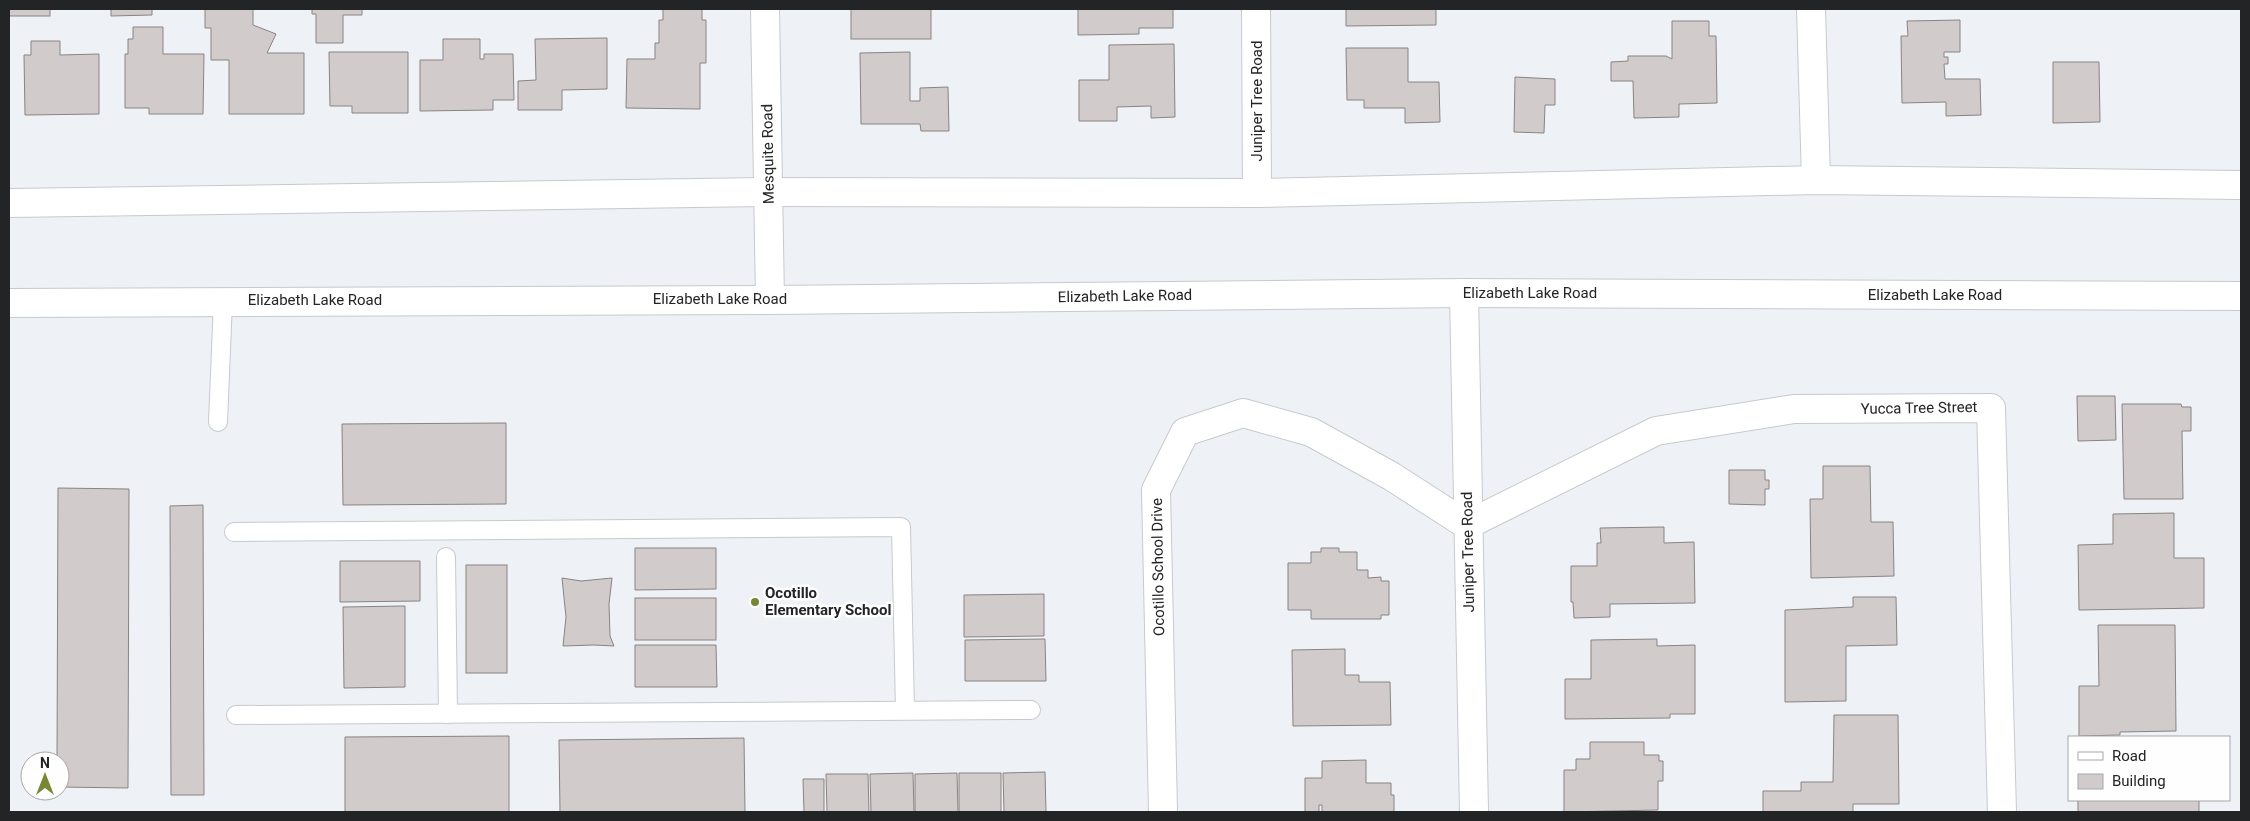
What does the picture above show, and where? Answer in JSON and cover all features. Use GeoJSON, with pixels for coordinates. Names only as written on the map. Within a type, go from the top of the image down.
{"type":"FeatureCollection","features":[{"type":"Feature","properties":{"kind":"street","name":"Mesquite Road"},"geometry":{"type":"LineString","coordinates":[[764,9],[770,300]]}},
{"type":"Feature","properties":{"kind":"street","name":"Juniper Tree Road"},"geometry":{"type":"LineString","coordinates":[[1256,9],[1258,193]]}},
{"type":"Feature","properties":{"kind":"street"},"geometry":{"type":"LineString","coordinates":[[1811,9],[1816,180]]}},
{"type":"Feature","properties":{"kind":"street"},"geometry":{"type":"LineString","coordinates":[[9,202],[768,192],[1258,193],[1816,180],[2241,185]]}},
{"type":"Feature","properties":{"kind":"street","name":"Juniper Tree Road"},"geometry":{"type":"LineString","coordinates":[[1464,293],[1474,812]]}},
{"type":"Feature","properties":{"kind":"street","name":"Elizabeth Lake Road"},"geometry":{"type":"LineString","coordinates":[[9,303],[770,300],[1464,293],[2241,296]]}},
{"type":"Feature","properties":{"kind":"street","name":"Yucca Tree Street"},"geometry":{"type":"LineString","coordinates":[[1468,526],[1656,431],[1794,409],[1990,408],[2002,812]]}},
{"type":"Feature","properties":{"kind":"street","name":"Ocotillo School Drive"},"geometry":{"type":"LineString","coordinates":[[1163,812],[1156,490],[1185,432],[1243,413],[1311,432],[1391,476],[1468,526]]}},
{"type":"Feature","properties":{"kind":"lane"},"geometry":{"type":"LineString","coordinates":[[218,422],[223,301]]}},
{"type":"Feature","properties":{"kind":"lane"},"geometry":{"type":"LineString","coordinates":[[234,532],[901,527],[905,710]]}},
{"type":"Feature","properties":{"kind":"lane"},"geometry":{"type":"LineString","coordinates":[[446,557],[448,714]]}},
{"type":"Feature","properties":{"kind":"lane"},"geometry":{"type":"LineString","coordinates":[[236,715],[1031,710]]}},
{"type":"Feature","properties":{"kind":"building"},"geometry":{"type":"Polygon","coordinates":[[[9,9],[50,9],[50,16],[9,16],[9,9]]]}},
{"type":"Feature","properties":{"kind":"building"},"geometry":{"type":"Polygon","coordinates":[[[111,9],[152,9],[152,15],[111,16],[111,9]]]}},
{"type":"Feature","properties":{"kind":"building"},"geometry":{"type":"Polygon","coordinates":[[[205,9],[253,9],[253,25],[276,34],[267,53],[304,53],[304,114],[229,114],[229,60],[211,60],[211,28],[205,28],[205,9]]]}},
{"type":"Feature","properties":{"kind":"building"},"geometry":{"type":"Polygon","coordinates":[[[312,9],[362,9],[362,15],[343,15],[343,43],[316,43],[316,14],[312,14],[312,9]]]}},
{"type":"Feature","properties":{"kind":"building"},"geometry":{"type":"Polygon","coordinates":[[[663,9],[702,9],[702,20],[706,20],[706,63],[700,63],[700,109],[626,108],[627,59],[655,59],[655,43],[659,43],[659,20],[663,20],[663,9]]]}},
{"type":"Feature","properties":{"kind":"building"},"geometry":{"type":"Polygon","coordinates":[[[851,9],[931,9],[931,39],[851,39],[851,9]]]}},
{"type":"Feature","properties":{"kind":"building"},"geometry":{"type":"Polygon","coordinates":[[[1078,9],[1173,9],[1173,28],[1139,28],[1139,34],[1078,35],[1078,9]]]}},
{"type":"Feature","properties":{"kind":"building"},"geometry":{"type":"Polygon","coordinates":[[[1346,9],[1436,9],[1436,25],[1346,26],[1346,9]]]}},
{"type":"Feature","properties":{"kind":"building"},"geometry":{"type":"Polygon","coordinates":[[[1960,20],[1960,52],[1944,52],[1944,57],[1948,57],[1948,64],[1944,64],[1945,79],[1980,79],[1981,115],[1946,116],[1946,102],[1902,103],[1901,36],[1908,36],[1907,21],[1960,20]]]}},
{"type":"Feature","properties":{"kind":"building"},"geometry":{"type":"Polygon","coordinates":[[[1672,21],[1709,21],[1709,36],[1716,36],[1717,103],[1679,104],[1679,117],[1634,118],[1633,81],[1611,81],[1611,62],[1628,61],[1628,56],[1666,56],[1672,59],[1672,21]]]}},
{"type":"Feature","properties":{"kind":"building"},"geometry":{"type":"Polygon","coordinates":[[[133,27],[163,27],[163,54],[204,54],[203,114],[149,114],[149,108],[125,108],[125,54],[128,54],[128,39],[133,39],[133,27]]]}},
{"type":"Feature","properties":{"kind":"building"},"geometry":{"type":"Polygon","coordinates":[[[607,38],[607,89],[562,90],[562,110],[518,110],[518,81],[536,80],[535,39],[607,38]]]}},
{"type":"Feature","properties":{"kind":"building"},"geometry":{"type":"Polygon","coordinates":[[[443,39],[480,39],[480,59],[484,59],[484,54],[513,54],[514,100],[493,100],[493,110],[420,111],[420,60],[443,60],[443,39]]]}},
{"type":"Feature","properties":{"kind":"building"},"geometry":{"type":"Polygon","coordinates":[[[31,41],[60,41],[60,55],[99,54],[99,114],[25,115],[24,55],[31,55],[31,41]]]}},
{"type":"Feature","properties":{"kind":"building"},"geometry":{"type":"Polygon","coordinates":[[[1174,44],[1175,117],[1151,118],[1151,106],[1117,107],[1117,121],[1079,121],[1079,80],[1109,80],[1109,45],[1174,44]]]}},
{"type":"Feature","properties":{"kind":"building"},"geometry":{"type":"Polygon","coordinates":[[[1346,48],[1408,48],[1408,82],[1439,82],[1440,122],[1405,123],[1405,108],[1364,108],[1364,100],[1347,100],[1346,48]]]}},
{"type":"Feature","properties":{"kind":"building"},"geometry":{"type":"Polygon","coordinates":[[[329,52],[408,52],[408,113],[352,113],[352,106],[330,106],[329,52]]]}},
{"type":"Feature","properties":{"kind":"building"},"geometry":{"type":"Polygon","coordinates":[[[910,52],[910,101],[920,101],[920,88],[948,87],[949,131],[921,131],[920,124],[861,124],[860,53],[910,52]]]}},
{"type":"Feature","properties":{"kind":"building"},"geometry":{"type":"Polygon","coordinates":[[[2053,62],[2099,62],[2100,122],[2053,123],[2053,62]]]}},
{"type":"Feature","properties":{"kind":"building"},"geometry":{"type":"Polygon","coordinates":[[[1515,77],[1555,79],[1555,105],[1545,105],[1544,133],[1514,132],[1515,77]]]}},
{"type":"Feature","properties":{"kind":"building"},"geometry":{"type":"Polygon","coordinates":[[[2077,396],[2115,396],[2116,440],[2078,441],[2077,396]]]}},
{"type":"Feature","properties":{"kind":"building"},"geometry":{"type":"Polygon","coordinates":[[[2122,404],[2181,404],[2182,407],[2191,407],[2191,431],[2182,431],[2183,499],[2124,499],[2122,404]]]}},
{"type":"Feature","properties":{"kind":"building"},"geometry":{"type":"Polygon","coordinates":[[[506,423],[506,504],[343,505],[342,424],[506,423]]]}},
{"type":"Feature","properties":{"kind":"building"},"geometry":{"type":"Polygon","coordinates":[[[1823,466],[1870,466],[1871,522],[1893,522],[1894,576],[1811,578],[1810,499],[1823,499],[1823,466]]]}},
{"type":"Feature","properties":{"kind":"building"},"geometry":{"type":"Polygon","coordinates":[[[1729,470],[1765,470],[1765,480],[1769,480],[1769,489],[1765,489],[1765,505],[1729,504],[1729,470]]]}},
{"type":"Feature","properties":{"kind":"building"},"geometry":{"type":"Polygon","coordinates":[[[58,488],[129,489],[128,788],[70,787],[70,751],[57,751],[58,488]]]}},
{"type":"Feature","properties":{"kind":"building"},"geometry":{"type":"Polygon","coordinates":[[[203,505],[204,795],[171,795],[170,506],[203,505]]]}},
{"type":"Feature","properties":{"kind":"building"},"geometry":{"type":"Polygon","coordinates":[[[2174,513],[2174,558],[2204,558],[2204,608],[2079,610],[2078,545],[2113,544],[2113,514],[2174,513]]]}},
{"type":"Feature","properties":{"kind":"building"},"geometry":{"type":"Polygon","coordinates":[[[1664,527],[1664,543],[1694,542],[1695,603],[1610,604],[1610,617],[1574,618],[1573,602],[1571,602],[1571,566],[1597,566],[1597,543],[1601,543],[1600,528],[1664,527]]]}},
{"type":"Feature","properties":{"kind":"building"},"geometry":{"type":"Polygon","coordinates":[[[635,548],[716,548],[716,589],[635,590],[635,548]]]}},
{"type":"Feature","properties":{"kind":"building"},"geometry":{"type":"Polygon","coordinates":[[[1321,548],[1339,548],[1339,552],[1357,552],[1357,570],[1368,570],[1368,578],[1381,577],[1381,581],[1389,581],[1389,615],[1381,615],[1381,619],[1311,619],[1311,610],[1288,610],[1288,563],[1311,563],[1311,552],[1321,552],[1321,548]]]}},
{"type":"Feature","properties":{"kind":"building"},"geometry":{"type":"Polygon","coordinates":[[[340,561],[420,561],[420,601],[340,602],[340,561]]]}},
{"type":"Feature","properties":{"kind":"building"},"geometry":{"type":"Polygon","coordinates":[[[466,565],[507,565],[507,673],[466,673],[466,565]]]}},
{"type":"Feature","properties":{"kind":"building"},"geometry":{"type":"Polygon","coordinates":[[[562,578],[581,581],[612,578],[609,604],[610,636],[614,646],[563,646],[566,617],[562,578]]]}},
{"type":"Feature","properties":{"kind":"building"},"geometry":{"type":"Polygon","coordinates":[[[1044,594],[1044,636],[964,637],[964,595],[1044,594]]]}},
{"type":"Feature","properties":{"kind":"building"},"geometry":{"type":"Polygon","coordinates":[[[1853,597],[1896,597],[1897,645],[1846,646],[1846,701],[1785,702],[1785,610],[1853,607],[1853,597]]]}},
{"type":"Feature","properties":{"kind":"building"},"geometry":{"type":"Polygon","coordinates":[[[635,598],[716,598],[716,640],[635,640],[635,598]]]}},
{"type":"Feature","properties":{"kind":"building"},"geometry":{"type":"Polygon","coordinates":[[[405,606],[405,687],[344,688],[343,607],[405,606]]]}},
{"type":"Feature","properties":{"kind":"building"},"geometry":{"type":"Polygon","coordinates":[[[2098,625],[2175,625],[2176,731],[2120,732],[2120,735],[2079,736],[2079,686],[2099,686],[2098,625]]]}},
{"type":"Feature","properties":{"kind":"building"},"geometry":{"type":"Polygon","coordinates":[[[1045,639],[1046,681],[965,681],[965,640],[1045,639]]]}},
{"type":"Feature","properties":{"kind":"building"},"geometry":{"type":"Polygon","coordinates":[[[1657,639],[1657,646],[1695,645],[1695,714],[1670,714],[1670,718],[1565,719],[1565,679],[1591,679],[1591,640],[1657,639]]]}},
{"type":"Feature","properties":{"kind":"building"},"geometry":{"type":"Polygon","coordinates":[[[635,645],[716,645],[717,687],[635,687],[635,645]]]}},
{"type":"Feature","properties":{"kind":"building"},"geometry":{"type":"Polygon","coordinates":[[[1345,649],[1345,675],[1359,675],[1359,682],[1390,682],[1391,725],[1293,726],[1292,650],[1345,649]]]}},
{"type":"Feature","properties":{"kind":"building"},"geometry":{"type":"Polygon","coordinates":[[[1834,715],[1898,715],[1899,804],[1853,804],[1853,812],[1763,812],[1763,791],[1801,791],[1801,782],[1833,782],[1834,715]]]}},
{"type":"Feature","properties":{"kind":"building"},"geometry":{"type":"Polygon","coordinates":[[[509,736],[509,812],[345,812],[345,737],[509,736]]]}},
{"type":"Feature","properties":{"kind":"building"},"geometry":{"type":"Polygon","coordinates":[[[744,738],[745,812],[560,812],[559,740],[744,738]]]}},
{"type":"Feature","properties":{"kind":"building"},"geometry":{"type":"Polygon","coordinates":[[[1590,742],[1644,742],[1644,755],[1659,755],[1659,761],[1663,761],[1663,781],[1658,781],[1658,810],[1564,812],[1564,770],[1576,770],[1576,759],[1590,759],[1590,742]]]}},
{"type":"Feature","properties":{"kind":"building"},"geometry":{"type":"Polygon","coordinates":[[[1366,760],[1366,783],[1391,783],[1391,795],[1394,795],[1394,812],[1322,812],[1322,805],[1319,805],[1319,812],[1305,812],[1305,778],[1322,778],[1322,761],[1366,760]]]}},
{"type":"Feature","properties":{"kind":"building"},"geometry":{"type":"Polygon","coordinates":[[[1045,772],[1046,812],[1004,812],[1003,773],[1045,772]]]}},
{"type":"Feature","properties":{"kind":"building"},"geometry":{"type":"Polygon","coordinates":[[[913,773],[914,812],[871,812],[870,774],[913,773]]]}},
{"type":"Feature","properties":{"kind":"building"},"geometry":{"type":"Polygon","coordinates":[[[957,773],[958,812],[915,812],[915,774],[957,773]]]}},
{"type":"Feature","properties":{"kind":"building"},"geometry":{"type":"Polygon","coordinates":[[[959,773],[1001,773],[1001,812],[959,812],[959,773]]]}},
{"type":"Feature","properties":{"kind":"building"},"geometry":{"type":"Polygon","coordinates":[[[826,774],[868,774],[869,812],[827,812],[826,774]]]}},
{"type":"Feature","properties":{"kind":"building"},"geometry":{"type":"Polygon","coordinates":[[[803,779],[824,779],[824,812],[804,812],[803,779]]]}},
{"type":"Feature","properties":{"kind":"building"},"geometry":{"type":"Polygon","coordinates":[[[2078,801],[2199,801],[2199,812],[2078,812],[2078,801]]]}},
{"type":"Feature","properties":{"kind":"place","name":"Ocotillo Elementary School"},"geometry":{"type":"Point","coordinates":[755,602]}}]}
